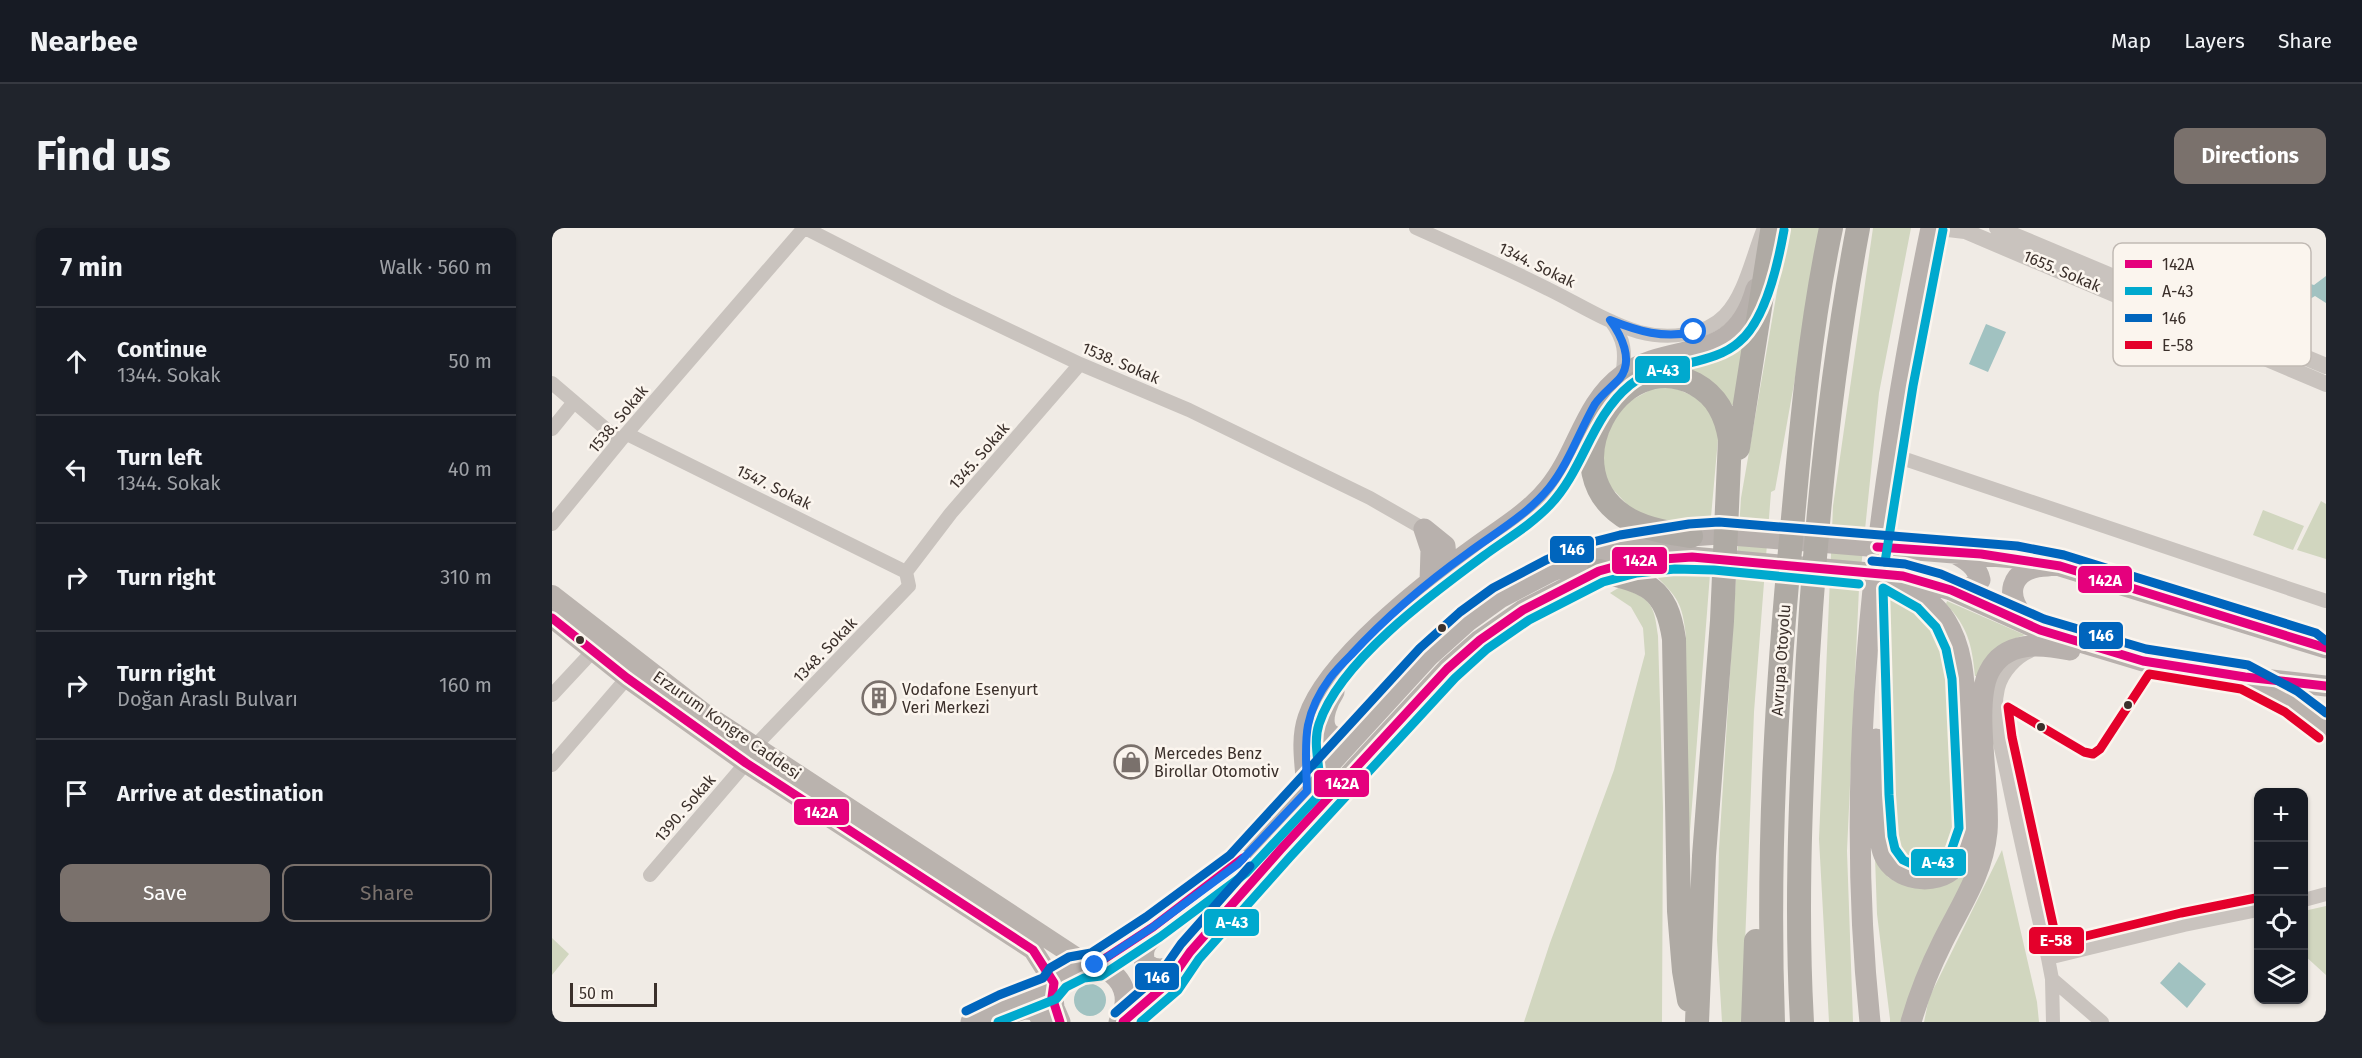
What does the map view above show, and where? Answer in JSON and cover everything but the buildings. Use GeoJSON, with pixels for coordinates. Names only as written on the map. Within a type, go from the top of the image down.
{"type":"FeatureCollection","features":[{"type":"Feature","properties":{"kind":"highway","name":"Avrupa Otoyolu"},"geometry":{"type":"LineString","coordinates":[[1773,1022],[1770,887],[1781,646],[1813,327],[1832,228]]}},
{"type":"Feature","properties":{"kind":"highway","name":"Avrupa Otoyolu"},"geometry":{"type":"LineString","coordinates":[[1802,1022],[1798,876],[1812,580],[1841,318],[1858,228]]}},
{"type":"Feature","properties":{"kind":"highway"},"geometry":{"type":"LineString","coordinates":[[1723,524],[1769,229]]}},
{"type":"Feature","properties":{"kind":"highway"},"geometry":{"type":"LineString","coordinates":[[1691,536],[1654,530],[1628,519],[1609,502],[1594,478],[1592,449],[1596,430],[1611,404],[1634,385],[1662,376],[1678,377],[1705,390],[1715,399],[1727,424],[1730,439],[1723,524],[1696,1022]]}},
{"type":"Feature","properties":{"kind":"highway"},"geometry":{"type":"LineString","coordinates":[[1599,571],[1634,579],[1648,587],[1666,605],[1671,616],[1674,639],[1680,934],[1687,991],[1696,1022]]}},
{"type":"Feature","properties":{"kind":"highway"},"geometry":{"type":"LineString","coordinates":[[1753,1022],[1758,895],[1772,808]]}},
{"type":"Feature","properties":{"kind":"main road"},"geometry":{"type":"LineString","coordinates":[[1307,791],[1304,742],[1308,718],[1330,678],[1365,640],[1430,582],[1530,508],[1565,466],[1581,429],[1599,398],[1622,376],[1646,364],[1707,347],[1735,331],[1750,310],[1769,229]]}},
{"type":"Feature","properties":{"kind":"main road"},"geometry":{"type":"LineString","coordinates":[[1869,1022],[1860,889],[1862,738],[1890,454],[1930,233]]}},
{"type":"Feature","properties":{"kind":"main road"},"geometry":{"type":"LineString","coordinates":[[1190,952],[1172,966],[1162,970],[1148,966],[1143,956],[1148,941],[1217,888],[1307,791],[1343,737],[1429,656],[1468,621],[1500,598],[1552,571],[1588,556],[1622,547],[1691,536],[1723,524],[1894,548],[1950,551],[2022,559],[2060,566],[2321,651]]}},
{"type":"Feature","properties":{"kind":"main road"},"geometry":{"type":"LineString","coordinates":[[1343,737],[1324,725],[1325,709],[1329,700],[1356,663],[1432,588],[1447,568],[1445,546],[1424,529]]}},
{"type":"Feature","properties":{"kind":"main road"},"geometry":{"type":"LineString","coordinates":[[1424,529],[1431,550],[1430,582]]}},
{"type":"Feature","properties":{"kind":"main road"},"geometry":{"type":"LineString","coordinates":[[1950,551],[1972,565],[1978,571],[1980,580],[1977,585],[1951,590]]}},
{"type":"Feature","properties":{"kind":"main road"},"geometry":{"type":"LineString","coordinates":[[1121,1022],[1169,982],[1190,952],[1281,849],[1447,669],[1480,640],[1523,610],[1599,571],[1635,561],[1655,558],[1715,558],[1877,582],[1925,598],[1936,608],[1946,620],[1958,645],[1964,678],[1971,829],[1966,852],[1954,869],[1937,878],[1909,877],[1894,869],[1885,856],[1879,832],[1877,582]]}},
{"type":"Feature","properties":{"kind":"main road"},"geometry":{"type":"LineString","coordinates":[[2042,638],[2018,610],[2012,594],[2014,583],[2017,577],[2028,570],[2041,566],[2060,566]]}},
{"type":"Feature","properties":{"kind":"main road"},"geometry":{"type":"LineString","coordinates":[[1877,582],[1919,579],[1951,590],[2042,638],[2143,661],[2245,677],[2326,686]]}},
{"type":"Feature","properties":{"kind":"main road","name":"Erzurum Kongre Caddesi"},"geometry":{"type":"LineString","coordinates":[[552,595],[704,713],[750,755],[1033,950],[1052,985]]}},
{"type":"Feature","properties":{"kind":"main road","name":"Erzurum Kongre Caddesi"},"geometry":{"type":"LineString","coordinates":[[552,618],[627,678],[1091,965]]}},
{"type":"Feature","properties":{"kind":"main road"},"geometry":{"type":"LineString","coordinates":[[1911,1022],[1929,971],[1972,887],[1983,858],[1988,814],[1983,690],[1989,673],[2004,654],[2042,638]]}},
{"type":"Feature","properties":{"kind":"main road"},"geometry":{"type":"LineString","coordinates":[[2245,677],[2291,702],[2326,728]]}},
{"type":"Feature","properties":{"kind":"main road"},"geometry":{"type":"LineString","coordinates":[[1304,742],[1343,737]]}},
{"type":"Feature","properties":{"kind":"main road"},"geometry":{"type":"LineString","coordinates":[[972,1022],[1052,985],[1074,968],[1091,965],[1153,927],[1238,864]]}},
{"type":"Feature","properties":{"kind":"main road"},"geometry":{"type":"LineString","coordinates":[[1091,965],[1112,972],[1123,987],[1125,1009],[1121,1022]]}},
{"type":"Feature","properties":{"kind":"main road"},"geometry":{"type":"LineString","coordinates":[[1052,985],[1054,1008],[1060,1022]]}},
{"type":"Feature","properties":{"kind":"main road"},"geometry":{"type":"LineString","coordinates":[[972,1022],[1031,1009],[1041,1014],[1042,1022]]}},
{"type":"Feature","properties":{"kind":"street","name":"1538. Sokak"},"geometry":{"type":"LineString","coordinates":[[552,524],[805,228],[948,301],[1080,364],[1189,410],[1370,498],[1424,529]]}},
{"type":"Feature","properties":{"kind":"street","name":"1344. Sokak"},"geometry":{"type":"LineString","coordinates":[[1416,228],[1498,264],[1610,320],[1639,332],[1663,336],[1680,335],[1710,326],[1725,315],[1738,296],[1769,229]]}},
{"type":"Feature","properties":{"kind":"street","name":"1655. Sokak"},"geometry":{"type":"LineString","coordinates":[[1997,228],[2113,277]]}},
{"type":"Feature","properties":{"kind":"street","name":"1655. Sokak"},"geometry":{"type":"LineString","coordinates":[[1930,233],[1948,229],[1965,231],[2113,294]]}},
{"type":"Feature","properties":{"kind":"street"},"geometry":{"type":"LineString","coordinates":[[1610,320],[1621,334],[1625,345],[1626,358],[1622,376]]}},
{"type":"Feature","properties":{"kind":"street","name":"1655. Sokak"},"geometry":{"type":"LineString","coordinates":[[2311,360],[2326,366]]}},
{"type":"Feature","properties":{"kind":"street","name":"1345. Sokak"},"geometry":{"type":"LineString","coordinates":[[906,572],[951,513],[1080,364]]}},
{"type":"Feature","properties":{"kind":"street","name":"1655. Sokak"},"geometry":{"type":"LineString","coordinates":[[2284,366],[2326,384]]}},
{"type":"Feature","properties":{"kind":"street","name":"1547. Sokak"},"geometry":{"type":"LineString","coordinates":[[552,384],[624,437],[906,572]]}},
{"type":"Feature","properties":{"kind":"street"},"geometry":{"type":"LineString","coordinates":[[552,429],[574,402]]}},
{"type":"Feature","properties":{"kind":"street"},"geometry":{"type":"LineString","coordinates":[[1890,454],[2326,601]]}},
{"type":"Feature","properties":{"kind":"street","name":"1348. Sokak"},"geometry":{"type":"LineString","coordinates":[[750,755],[909,586],[906,572]]}},
{"type":"Feature","properties":{"kind":"street"},"geometry":{"type":"LineString","coordinates":[[2042,638],[2010,666],[1998,687],[1996,710],[2016,818],[2052,979],[2054,1022]]}},
{"type":"Feature","properties":{"kind":"street"},"geometry":{"type":"LineString","coordinates":[[552,694],[593,651]]}},
{"type":"Feature","properties":{"kind":"street"},"geometry":{"type":"LineString","coordinates":[[552,765],[627,678]]}},
{"type":"Feature","properties":{"kind":"street","name":"1390. Sokak"},"geometry":{"type":"LineString","coordinates":[[650,875],[750,755]]}},
{"type":"Feature","properties":{"kind":"street"},"geometry":{"type":"LineString","coordinates":[[2308,899],[2326,894]]}},
{"type":"Feature","properties":{"kind":"street"},"geometry":{"type":"LineString","coordinates":[[2048,958],[2184,925],[2254,911]]}},
{"type":"Feature","properties":{"kind":"street"},"geometry":{"type":"LineString","coordinates":[[2052,979],[2102,1022]]}},
{"type":"Feature","properties":{"kind":"green space"},"geometry":{"type":"Polygon","coordinates":[[[1788,228],[1822,228],[1775,490],[1771,492],[1754,712],[1742,1022],[1722,1022],[1717,940],[1719,849],[1741,498],[1788,228]]]}},
{"type":"Feature","properties":{"kind":"green space"},"geometry":{"type":"Polygon","coordinates":[[[1873,228],[1911,228],[1879,393],[1859,588],[1847,851],[1853,1022],[1829,1022],[1819,839],[1833,506],[1873,228]]]}},
{"type":"Feature","properties":{"kind":"green space"},"geometry":{"type":"Polygon","coordinates":[[[1746,333],[1735,404],[1727,407],[1670,365],[1746,333]]]}},
{"type":"Feature","properties":{"kind":"green space"},"geometry":{"type":"Polygon","coordinates":[[[1663,383],[1707,402],[1719,428],[1711,517],[1695,518],[1696,523],[1665,523],[1635,513],[1606,482],[1600,454],[1619,407],[1663,383]]]}},
{"type":"Feature","properties":{"kind":"green space"},"geometry":{"type":"Polygon","coordinates":[[[2321,501],[2326,504],[2326,559],[2297,550],[2321,501]]]}},
{"type":"Feature","properties":{"kind":"green space"},"geometry":{"type":"Polygon","coordinates":[[[2263,510],[2304,526],[2293,550],[2253,535],[2263,510]]]}},
{"type":"Feature","properties":{"kind":"green space"},"geometry":{"type":"Polygon","coordinates":[[[1672,571],[1710,574],[1689,844],[1687,843],[1686,636],[1678,601],[1654,574],[1672,571]]]}},
{"type":"Feature","properties":{"kind":"green space"},"geometry":{"type":"Polygon","coordinates":[[[1620,587],[1645,599],[1649,604],[1655,616],[1658,636],[1663,808],[1662,1022],[1524,1022],[1550,943],[1614,770],[1645,654],[1643,628],[1631,607],[1610,593],[1620,587]]]}},
{"type":"Feature","properties":{"kind":"green space"},"geometry":{"type":"Polygon","coordinates":[[[1891,594],[1933,615],[1950,643],[1956,684],[1964,830],[1960,849],[1938,870],[1908,867],[1896,848],[1889,826],[1885,667],[1888,607],[1891,594]]]}},
{"type":"Feature","properties":{"kind":"green space"},"geometry":{"type":"Polygon","coordinates":[[[1947,601],[2025,635],[2009,641],[1975,676],[1968,637],[1946,604],[1947,601]]]}},
{"type":"Feature","properties":{"kind":"green space"},"geometry":{"type":"Polygon","coordinates":[[[1336,742],[1315,768],[1315,748],[1319,743],[1336,742]]]}},
{"type":"Feature","properties":{"kind":"green space"},"geometry":{"type":"Polygon","coordinates":[[[2002,850],[2037,1002],[2039,1022],[1924,1022],[1929,998],[2002,850]]]}},
{"type":"Feature","properties":{"kind":"green space"},"geometry":{"type":"Polygon","coordinates":[[[1875,857],[1888,877],[1898,883],[1952,882],[1964,875],[1968,878],[1902,1022],[1890,1022],[1877,914],[1875,857]]]}},
{"type":"Feature","properties":{"kind":"green space"},"geometry":{"type":"Polygon","coordinates":[[[2326,906],[2326,975],[2308,959],[2308,910],[2326,906]]]}},
{"type":"Feature","properties":{"kind":"green space"},"geometry":{"type":"Polygon","coordinates":[[[552,938],[569,954],[552,975],[552,938]]]}},
{"type":"Feature","properties":{"kind":"water"},"geometry":{"type":"Polygon","coordinates":[[[2326,276],[2326,303],[2315,296],[2311,298],[2311,284],[2314,285],[2326,276]]]}},
{"type":"Feature","properties":{"kind":"water"},"geometry":{"type":"Polygon","coordinates":[[[1986,324],[2006,332],[1988,372],[1969,364],[1986,324]]]}},
{"type":"Feature","properties":{"kind":"water"},"geometry":{"type":"Polygon","coordinates":[[[2179,962],[2206,984],[2187,1008],[2160,983],[2179,962]]]}},
{"type":"Feature","properties":{"kind":"water"},"geometry":{"type":"Polygon","coordinates":[[[1090,984],[1101,989],[1106,1000],[1101,1011],[1090,1016],[1079,1011],[1074,1000],[1079,989],[1090,984]]]}},
{"type":"Feature","properties":{"kind":"transit line","name":"A-43"},"geometry":{"type":"LineString","coordinates":[[998,1022],[1056,999],[1066,987],[1084,978],[1101,976],[1160,937],[1246,873],[1318,796],[1320,778],[1316,742],[1319,724],[1330,700],[1347,676],[1368,652],[1417,607],[1550,505],[1562,491],[1606,412],[1630,385],[1651,374],[1716,356],[1739,342],[1757,320],[1764,306],[1784,230]]}},
{"type":"Feature","properties":{"kind":"transit line","name":"A-43"},"geometry":{"type":"LineString","coordinates":[[1885,562],[1913,386],[1943,230]]}},
{"type":"Feature","properties":{"kind":"transit line","name":"146"},"geometry":{"type":"LineString","coordinates":[[966,1011],[1043,978],[1050,968],[1069,957],[1091,953],[1146,917],[1230,855],[1420,648],[1460,612],[1493,588],[1546,560],[1585,544],[1620,535],[1689,524],[1719,522],[2017,546],[2064,555],[2316,633],[2326,641]]}},
{"type":"Feature","properties":{"kind":"transit line","name":"142A"},"geometry":{"type":"LineString","coordinates":[[1877,547],[1981,554],[2060,566],[2326,648]]}},
{"type":"Feature","properties":{"kind":"transit line","name":"142A"},"geometry":{"type":"LineString","coordinates":[[1123,1022],[1169,982],[1190,952],[1281,849],[1447,669],[1480,640],[1523,610],[1599,571],[1635,561],[1692,557],[1903,576],[1951,590],[2040,630],[2143,661],[2245,677],[2326,686]]}},
{"type":"Feature","properties":{"kind":"transit line","name":"146"},"geometry":{"type":"LineString","coordinates":[[1872,561],[1905,564],[1941,574],[2044,619],[2146,649],[2248,665],[2297,691],[2326,713]]}},
{"type":"Feature","properties":{"kind":"transit line","name":"A-43"},"geometry":{"type":"LineString","coordinates":[[1141,1022],[1178,990],[1199,959],[1455,678],[1487,649],[1529,620],[1603,582],[1637,573],[1675,569],[1714,570],[1859,584]]}},
{"type":"Feature","properties":{"kind":"transit line","name":"A-43"},"geometry":{"type":"LineString","coordinates":[[1883,588],[1918,608],[1936,627],[1946,649],[1952,679],[1959,828],[1950,854],[1946,859],[1932,865],[1916,866],[1903,860],[1895,849],[1892,836],[1883,588]]}},
{"type":"Feature","properties":{"kind":"transit line","name":"142A"},"geometry":{"type":"LineString","coordinates":[[552,618],[627,678],[746,763],[1033,950],[1054,983],[1052,997],[1060,1022]]}},
{"type":"Feature","properties":{"kind":"transit line","name":"E-58"},"geometry":{"type":"LineString","coordinates":[[2254,898],[2181,913],[2057,943],[2012,737],[2008,707],[2084,752],[2093,754],[2100,749],[2149,674],[2241,689],[2285,712],[2319,738]]}},
{"type":"Feature","properties":{"kind":"transit line","name":"142A"},"geometry":{"type":"LineString","coordinates":[[1095,965],[1153,927],[1243,858]]}},
{"type":"Feature","properties":{"kind":"transit line","name":"146"},"geometry":{"type":"LineString","coordinates":[[1115,1013],[1160,974],[1181,944],[1250,866]]}},
{"type":"Feature","properties":{"kind":"place","name":"Vodafone Esenyurt Veri Merkezi"},"geometry":{"type":"Point","coordinates":[879,698]}},
{"type":"Feature","properties":{"kind":"place","name":"Mercedes Benz Birollar Otomotiv"},"geometry":{"type":"Point","coordinates":[1131,762]}},
{"type":"Feature","properties":{"kind":"route"},"geometry":{"type":"LineString","coordinates":[[1095,965],[1153,927],[1238,864],[1307,791],[1304,742],[1308,718],[1330,678],[1365,640],[1410,598],[1447,568],[1530,508],[1549,488],[1565,466],[1581,429],[1599,398],[1622,376],[1626,358],[1625,345],[1621,334],[1610,320],[1639,332],[1663,336],[1694,332]]}}]}
